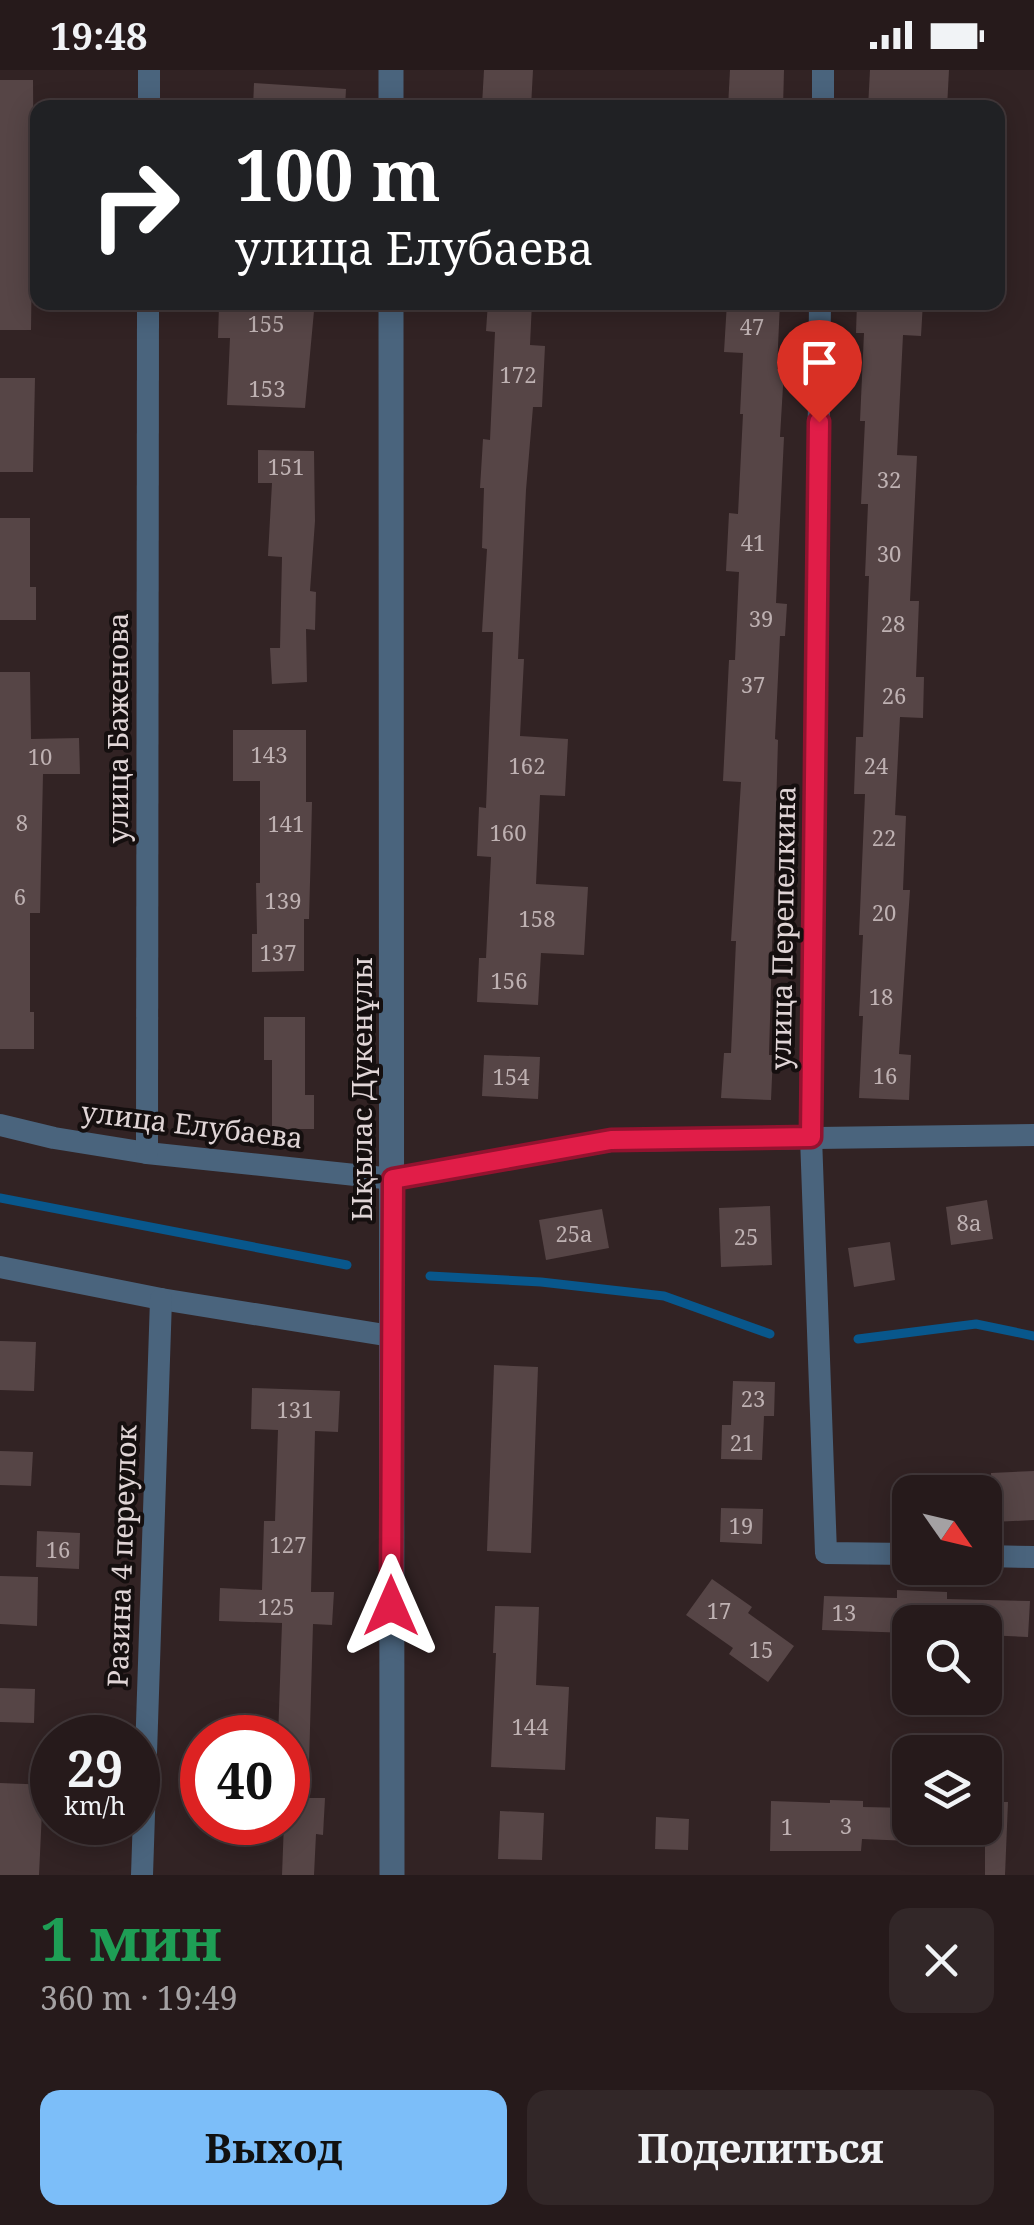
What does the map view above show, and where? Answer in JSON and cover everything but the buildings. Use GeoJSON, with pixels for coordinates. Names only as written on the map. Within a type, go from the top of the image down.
{"type":"FeatureCollection","features":[{"type":"Feature","properties":{"kind":"street"},"geometry":{"type":"LineString","coordinates":[[149,70],[149,100]]}},
{"type":"Feature","properties":{"kind":"street"},"geometry":{"type":"LineString","coordinates":[[390,70],[391,100]]}},
{"type":"Feature","properties":{"kind":"street"},"geometry":{"type":"LineString","coordinates":[[823,70],[823,100]]}},
{"type":"Feature","properties":{"kind":"street","name":"улица Баженова"},"geometry":{"type":"LineString","coordinates":[[147,1153],[148,310]]}},
{"type":"Feature","properties":{"kind":"street","name":"Ықылас Дүкенұлы"},"geometry":{"type":"LineString","coordinates":[[391,310],[392,1875]]}},
{"type":"Feature","properties":{"kind":"street","name":"улица Перепелкина"},"geometry":{"type":"LineString","coordinates":[[820,310],[811,1137],[826,1553],[892,1554]]}},
{"type":"Feature","properties":{"kind":"street","name":"улица Елубаева"},"geometry":{"type":"LineString","coordinates":[[0,1125],[147,1153],[393,1179],[611,1140],[1034,1135]]}},
{"type":"Feature","properties":{"kind":"street"},"geometry":{"type":"LineString","coordinates":[[0,1267],[161,1299],[391,1336]]}},
{"type":"Feature","properties":{"kind":"street","name":"Разина 4 переулок"},"geometry":{"type":"LineString","coordinates":[[142,1875],[161,1299]]}},
{"type":"Feature","properties":{"kind":"street"},"geometry":{"type":"LineString","coordinates":[[1002,1556],[1034,1556]]}},
{"type":"Feature","properties":{"kind":"waterway"},"geometry":{"type":"LineString","coordinates":[[0,1198],[347,1265]]}},
{"type":"Feature","properties":{"kind":"waterway"},"geometry":{"type":"LineString","coordinates":[[430,1276],[541,1282],[664,1296],[770,1334]]}},
{"type":"Feature","properties":{"kind":"waterway"},"geometry":{"type":"LineString","coordinates":[[858,1339],[976,1324],[1034,1336]]}},
{"type":"Feature","properties":{"kind":"route"},"geometry":{"type":"LineString","coordinates":[[391,1606],[393,1179],[611,1140],[811,1137],[819,422]]}}]}
